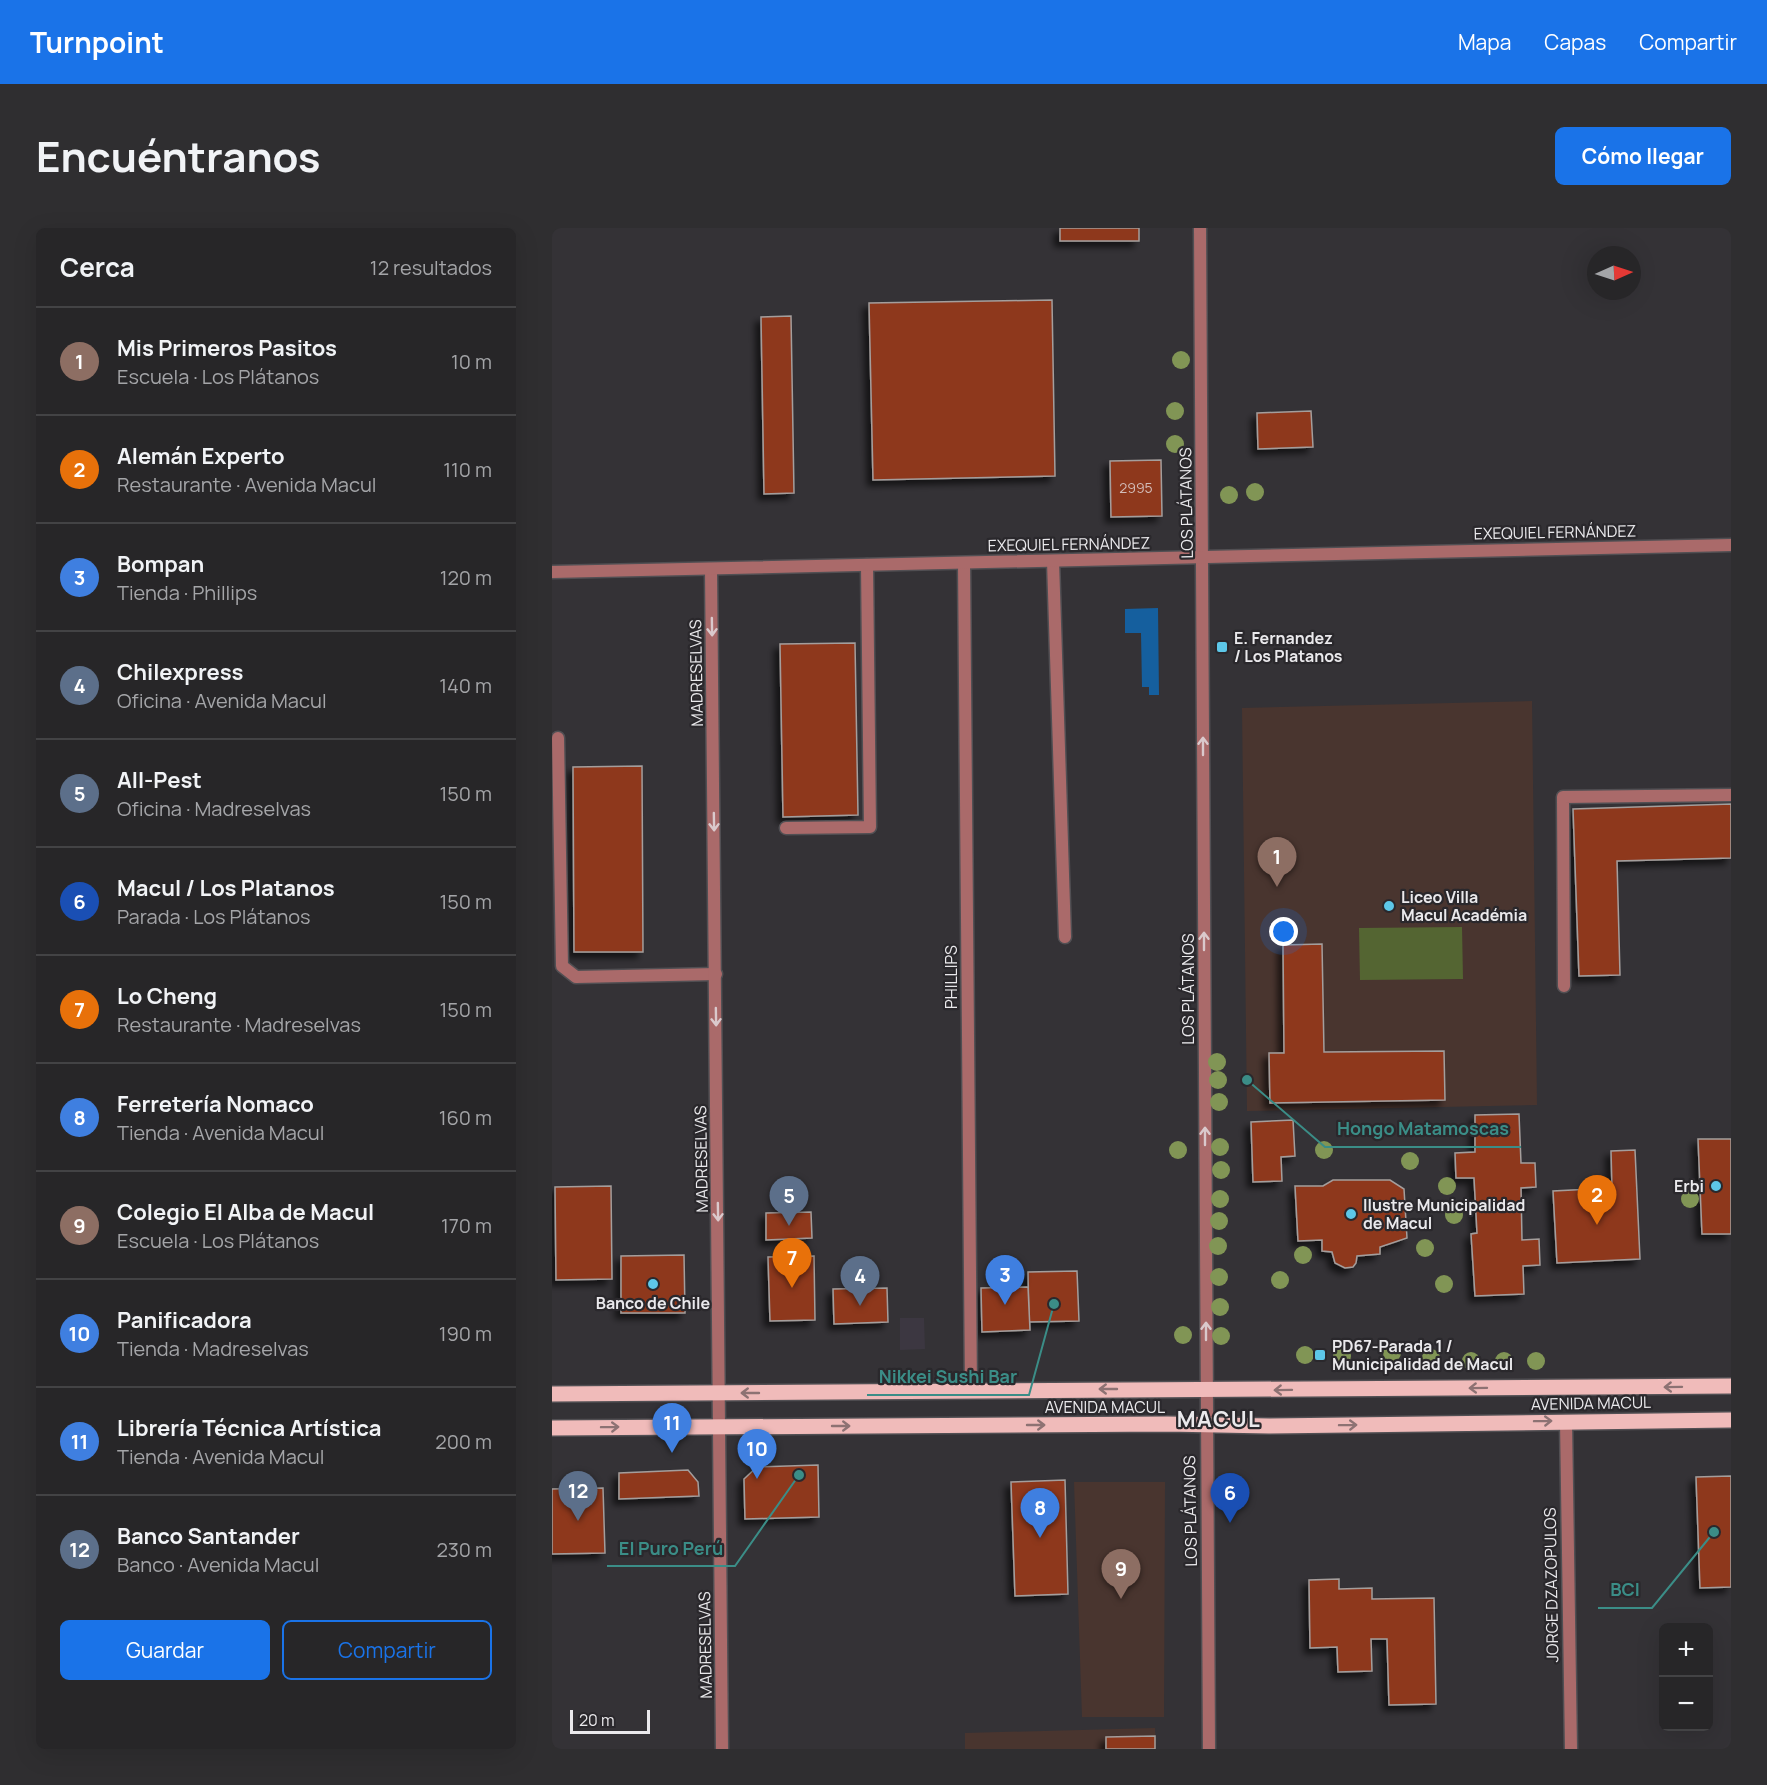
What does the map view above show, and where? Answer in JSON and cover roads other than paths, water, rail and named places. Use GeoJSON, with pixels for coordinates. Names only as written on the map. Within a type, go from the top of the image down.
{"type":"FeatureCollection","features":[{"type":"Feature","properties":{"kind":"main road","name":"AVENIDA MACUL"},"geometry":{"type":"LineString","coordinates":[[552,1394],[1731,1386]]}},
{"type":"Feature","properties":{"kind":"main road","name":"AVENIDA MACUL"},"geometry":{"type":"LineString","coordinates":[[552,1428],[1269,1426],[1731,1420]]}},
{"type":"Feature","properties":{"kind":"street","name":"LOS PLÁTANOS"},"geometry":{"type":"LineString","coordinates":[[1200,228],[1209,1749]]}},
{"type":"Feature","properties":{"kind":"street","name":"EXEQUIEL FERNÁNDEZ"},"geometry":{"type":"LineString","coordinates":[[552,572],[1731,545]]}},
{"type":"Feature","properties":{"kind":"street"},"geometry":{"type":"LineString","coordinates":[[1053,561],[1065,937]]}},
{"type":"Feature","properties":{"kind":"street","name":"PHILLIPS"},"geometry":{"type":"LineString","coordinates":[[964,563],[971,1390]]}},
{"type":"Feature","properties":{"kind":"street"},"geometry":{"type":"LineString","coordinates":[[786,828],[870,827],[867,565]]}},
{"type":"Feature","properties":{"kind":"street","name":"MADRESELVAS"},"geometry":{"type":"LineString","coordinates":[[711,569],[722,1749]]}},
{"type":"Feature","properties":{"kind":"street"},"geometry":{"type":"LineString","coordinates":[[558,738],[562,966],[576,977],[716,974]]}},
{"type":"Feature","properties":{"kind":"street"},"geometry":{"type":"LineString","coordinates":[[1564,986],[1563,797],[1731,795]]}},
{"type":"Feature","properties":{"kind":"street","name":"JORGE DZAZOPULOS"},"geometry":{"type":"LineString","coordinates":[[1566,1421],[1571,1749]]}},
{"type":"Feature","properties":{"kind":"water"},"geometry":{"type":"Polygon","coordinates":[[[1158,608],[1159,695],[1149,695],[1149,687],[1142,687],[1141,633],[1125,633],[1125,609],[1158,608]]]}},
{"type":"Feature","properties":{"kind":"place","name":"E. Fernandez / Los Platanos"},"geometry":{"type":"Point","coordinates":[1222,647]}},
{"type":"Feature","properties":{"kind":"place","name":"Mis Primeros Pasitos"},"geometry":{"type":"Point","coordinates":[1277,887]}},
{"type":"Feature","properties":{"kind":"place","name":"Liceo Villa Macul Académia"},"geometry":{"type":"Point","coordinates":[1389,906]}},
{"type":"Feature","properties":{"kind":"place","name":"Hongo Matamoscas"},"geometry":{"type":"Point","coordinates":[1247,1080]}},
{"type":"Feature","properties":{"kind":"place","name":"Erbi"},"geometry":{"type":"Point","coordinates":[1716,1186]}},
{"type":"Feature","properties":{"kind":"place","name":"Ilustre Municipalidad de Macul"},"geometry":{"type":"Point","coordinates":[1351,1214]}},
{"type":"Feature","properties":{"kind":"place","name":"Alemán Experto"},"geometry":{"type":"Point","coordinates":[1597,1225]}},
{"type":"Feature","properties":{"kind":"place","name":"All-Pest"},"geometry":{"type":"Point","coordinates":[789,1226]}},
{"type":"Feature","properties":{"kind":"place","name":"Banco de Chile"},"geometry":{"type":"Point","coordinates":[653,1284]}},
{"type":"Feature","properties":{"kind":"place","name":"Lo Cheng"},"geometry":{"type":"Point","coordinates":[792,1288]}},
{"type":"Feature","properties":{"kind":"place","name":"Nikkei Sushi Bar"},"geometry":{"type":"Point","coordinates":[1054,1304]}},
{"type":"Feature","properties":{"kind":"place","name":"Bompan"},"geometry":{"type":"Point","coordinates":[1005,1305]}},
{"type":"Feature","properties":{"kind":"place","name":"Chilexpress"},"geometry":{"type":"Point","coordinates":[860,1306]}},
{"type":"Feature","properties":{"kind":"place","name":"PD67-Parada 1 / Municipalidad de Macul"},"geometry":{"type":"Point","coordinates":[1320,1355]}},
{"type":"Feature","properties":{"kind":"place","name":"Librería Técnica Artística"},"geometry":{"type":"Point","coordinates":[672,1453]}},
{"type":"Feature","properties":{"kind":"place","name":"El Puro Perú"},"geometry":{"type":"Point","coordinates":[799,1475]}},
{"type":"Feature","properties":{"kind":"place","name":"Panificadora"},"geometry":{"type":"Point","coordinates":[757,1479]}},
{"type":"Feature","properties":{"kind":"place","name":"Banco Santander"},"geometry":{"type":"Point","coordinates":[578,1521]}},
{"type":"Feature","properties":{"kind":"place","name":"Macul / Los Platanos"},"geometry":{"type":"Point","coordinates":[1230,1523]}},
{"type":"Feature","properties":{"kind":"place","name":"BCI"},"geometry":{"type":"Point","coordinates":[1714,1532]}},
{"type":"Feature","properties":{"kind":"place","name":"Ferretería Nomaco"},"geometry":{"type":"Point","coordinates":[1040,1538]}},
{"type":"Feature","properties":{"kind":"place","name":"Colegio El Alba de Macul"},"geometry":{"type":"Point","coordinates":[1121,1599]}},
{"type":"Feature","properties":{"kind":"district","name":"MACUL"},"geometry":{"type":"Point","coordinates":[1219,1419]}}]}
